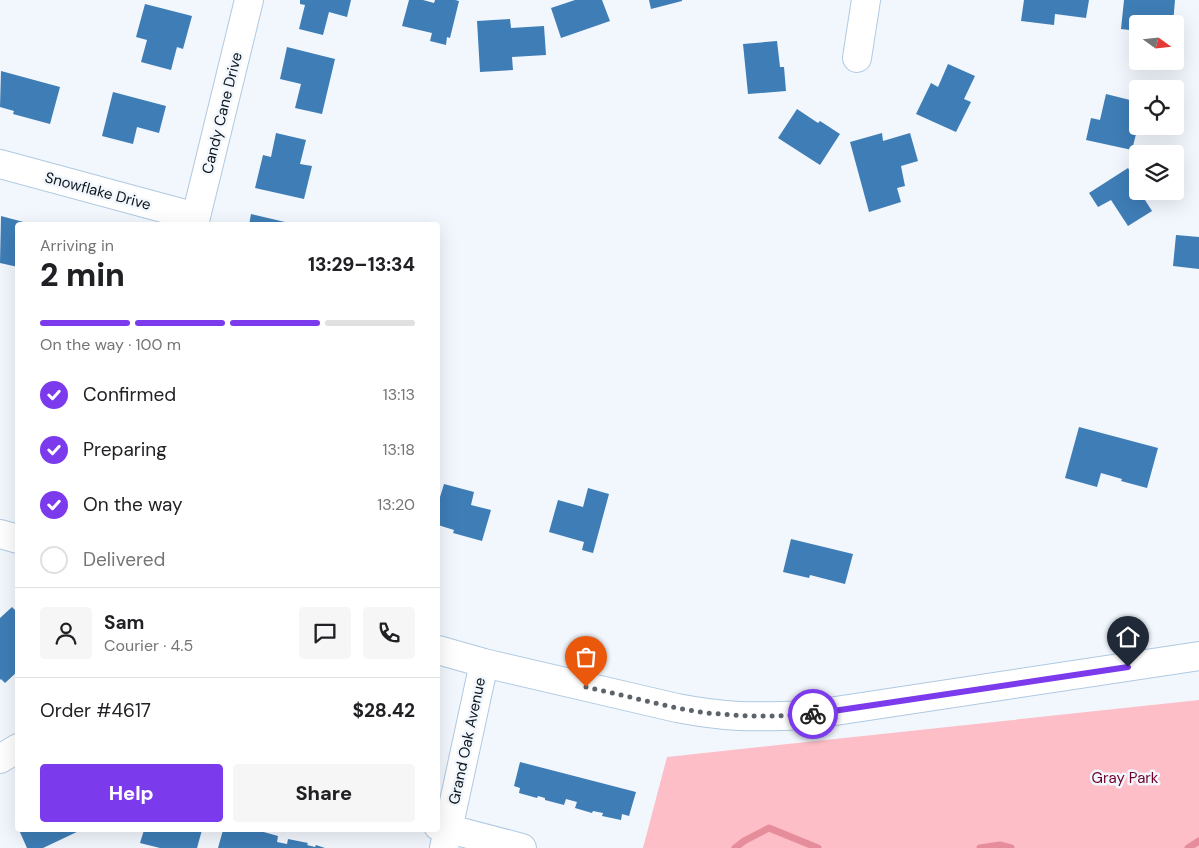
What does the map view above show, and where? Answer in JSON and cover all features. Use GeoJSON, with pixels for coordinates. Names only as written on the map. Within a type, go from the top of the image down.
{"type":"FeatureCollection","features":[{"type":"Feature","properties":{"kind":"street","name":"Candy Cane Drive"},"geometry":{"type":"LineString","coordinates":[[195,221],[249,0]]}},
{"type":"Feature","properties":{"kind":"street"},"geometry":{"type":"LineString","coordinates":[[857,58],[866,0]]}},
{"type":"Feature","properties":{"kind":"street","name":"Snowflake Drive"},"geometry":{"type":"LineString","coordinates":[[0,164],[195,221]]}},
{"type":"Feature","properties":{"kind":"street"},"geometry":{"type":"LineString","coordinates":[[0,534],[15,538]]}},
{"type":"Feature","properties":{"kind":"street"},"geometry":{"type":"LineString","coordinates":[[440,651],[484,663],[677,708],[737,716],[778,716],[829,712],[1199,656]]}},
{"type":"Feature","properties":{"kind":"street","name":"Grand Oak Avenue"},"geometry":{"type":"LineString","coordinates":[[443,835],[484,663]]}},
{"type":"Feature","properties":{"kind":"street"},"geometry":{"type":"LineString","coordinates":[[0,759],[15,750]]}},
{"type":"Feature","properties":{"kind":"street"},"geometry":{"type":"LineString","coordinates":[[443,835],[522,848]]}},
{"type":"Feature","properties":{"kind":"green space","name":"Gray Park"},"geometry":{"type":"Polygon","coordinates":[[[1199,700],[1199,848],[643,848],[667,757],[1199,700]]]}},
{"type":"Feature","properties":{"kind":"building"},"geometry":{"type":"Polygon","coordinates":[[[300,0],[351,0],[347,17],[329,12],[323,35],[299,29],[305,5],[300,4],[300,0]]]}},
{"type":"Feature","properties":{"kind":"building"},"geometry":{"type":"Polygon","coordinates":[[[409,0],[423,0],[434,3],[435,0],[459,1],[450,38],[447,37],[446,45],[430,41],[432,33],[402,26],[409,0]]]}},
{"type":"Feature","properties":{"kind":"building"},"geometry":{"type":"Polygon","coordinates":[[[575,0],[602,0],[610,21],[561,38],[551,8],[575,0]]]}},
{"type":"Feature","properties":{"kind":"building"},"geometry":{"type":"Polygon","coordinates":[[[649,0],[682,0],[682,1],[651,9],[649,0]]]}},
{"type":"Feature","properties":{"kind":"building"},"geometry":{"type":"Polygon","coordinates":[[[1024,0],[1089,0],[1086,18],[1055,14],[1054,25],[1021,21],[1024,0]]]}},
{"type":"Feature","properties":{"kind":"building"},"geometry":{"type":"Polygon","coordinates":[[[1124,0],[1175,0],[1174,15],[1129,15],[1129,30],[1121,29],[1124,0]]]}},
{"type":"Feature","properties":{"kind":"building"},"geometry":{"type":"Polygon","coordinates":[[[145,4],[192,16],[183,49],[177,47],[171,70],[141,62],[147,40],[136,37],[145,4]]]}},
{"type":"Feature","properties":{"kind":"building"},"geometry":{"type":"Polygon","coordinates":[[[510,19],[511,28],[544,26],[546,55],[512,57],[513,70],[480,72],[477,21],[510,19]]]}},
{"type":"Feature","properties":{"kind":"building"},"geometry":{"type":"Polygon","coordinates":[[[777,41],[780,67],[784,67],[786,91],[748,94],[743,44],[777,41]]]}},
{"type":"Feature","properties":{"kind":"building"},"geometry":{"type":"Polygon","coordinates":[[[287,47],[335,59],[322,114],[295,108],[301,84],[280,79],[287,47]]]}},
{"type":"Feature","properties":{"kind":"building"},"geometry":{"type":"Polygon","coordinates":[[[948,64],[975,76],[964,99],[971,102],[956,132],[916,114],[931,83],[938,87],[948,64]]]}},
{"type":"Feature","properties":{"kind":"building"},"geometry":{"type":"Polygon","coordinates":[[[1,71],[60,87],[50,124],[13,114],[14,111],[0,107],[1,71]]]}},
{"type":"Feature","properties":{"kind":"building"},"geometry":{"type":"Polygon","coordinates":[[[113,92],[166,106],[159,133],[137,127],[133,144],[102,136],[113,92]]]}},
{"type":"Feature","properties":{"kind":"building"},"geometry":{"type":"Polygon","coordinates":[[[1106,94],[1129,100],[1129,135],[1136,135],[1133,145],[1129,145],[1129,149],[1086,140],[1091,118],[1100,120],[1106,94]]]}},
{"type":"Feature","properties":{"kind":"building"},"geometry":{"type":"Polygon","coordinates":[[[797,109],[818,123],[820,121],[840,134],[820,165],[778,138],[797,109]]]}},
{"type":"Feature","properties":{"kind":"building"},"geometry":{"type":"Polygon","coordinates":[[[276,133],[306,140],[300,164],[312,166],[304,199],[255,188],[263,155],[271,157],[276,133]]]}},
{"type":"Feature","properties":{"kind":"building"},"geometry":{"type":"Polygon","coordinates":[[[882,133],[883,141],[910,133],[918,161],[901,166],[905,186],[897,188],[901,202],[869,212],[850,142],[882,133]]]}},
{"type":"Feature","properties":{"kind":"building"},"geometry":{"type":"Polygon","coordinates":[[[1128,168],[1129,200],[1145,200],[1152,211],[1128,226],[1111,200],[1098,207],[1089,193],[1128,168]]]}},
{"type":"Feature","properties":{"kind":"building"},"geometry":{"type":"Polygon","coordinates":[[[251,214],[285,222],[250,222],[251,214]]]}},
{"type":"Feature","properties":{"kind":"building"},"geometry":{"type":"Polygon","coordinates":[[[1,216],[24,222],[15,222],[15,266],[0,263],[1,216]]]}},
{"type":"Feature","properties":{"kind":"building"},"geometry":{"type":"Polygon","coordinates":[[[1176,235],[1199,237],[1199,269],[1173,266],[1176,235]]]}},
{"type":"Feature","properties":{"kind":"building"},"geometry":{"type":"Polygon","coordinates":[[[1079,427],[1158,448],[1147,488],[1101,473],[1097,487],[1065,478],[1079,427]]]}},
{"type":"Feature","properties":{"kind":"building"},"geometry":{"type":"Polygon","coordinates":[[[444,484],[474,492],[471,505],[491,510],[482,541],[453,533],[454,530],[440,526],[440,497],[444,484]]]}},
{"type":"Feature","properties":{"kind":"building"},"geometry":{"type":"Polygon","coordinates":[[[588,488],[609,494],[593,553],[582,550],[584,542],[549,532],[558,500],[583,507],[588,488]]]}},
{"type":"Feature","properties":{"kind":"building"},"geometry":{"type":"Polygon","coordinates":[[[791,539],[853,554],[845,584],[810,575],[809,578],[783,572],[791,539]]]}},
{"type":"Feature","properties":{"kind":"building"},"geometry":{"type":"Polygon","coordinates":[[[12,607],[15,610],[15,674],[5,683],[0,680],[0,618],[12,607]]]}},
{"type":"Feature","properties":{"kind":"building"},"geometry":{"type":"Polygon","coordinates":[[[520,762],[636,792],[629,816],[622,814],[621,820],[602,816],[603,813],[593,811],[592,813],[575,808],[577,802],[566,799],[564,805],[538,796],[537,798],[519,793],[520,788],[514,786],[520,762]]]}},
{"type":"Feature","properties":{"kind":"building"},"geometry":{"type":"Polygon","coordinates":[[[20,832],[77,832],[43,848],[27,848],[20,832]]]}},
{"type":"Feature","properties":{"kind":"building"},"geometry":{"type":"Polygon","coordinates":[[[143,832],[201,832],[197,848],[160,848],[140,843],[143,832]]]}},
{"type":"Feature","properties":{"kind":"building"},"geometry":{"type":"Polygon","coordinates":[[[222,832],[264,832],[278,836],[277,842],[287,844],[288,839],[325,848],[218,848],[222,832]]]}},
{"type":"Feature","properties":{"kind":"waterway"},"geometry":{"type":"LineString","coordinates":[[735,848],[769,828],[818,848]]}},
{"type":"Feature","properties":{"kind":"waterway"},"geometry":{"type":"LineString","coordinates":[[1188,848],[1199,841]]}},
{"type":"Feature","properties":{"kind":"waterway"},"geometry":{"type":"LineString","coordinates":[[980,848],[1000,845],[1011,848]]}},
{"type":"Feature","properties":{"kind":"way so far"},"geometry":{"type":"LineString","coordinates":[[586,687],[707,713],[737,716],[813,714]]}},
{"type":"Feature","properties":{"kind":"route"},"geometry":{"type":"LineString","coordinates":[[813,714],[1128,667]]}}]}
